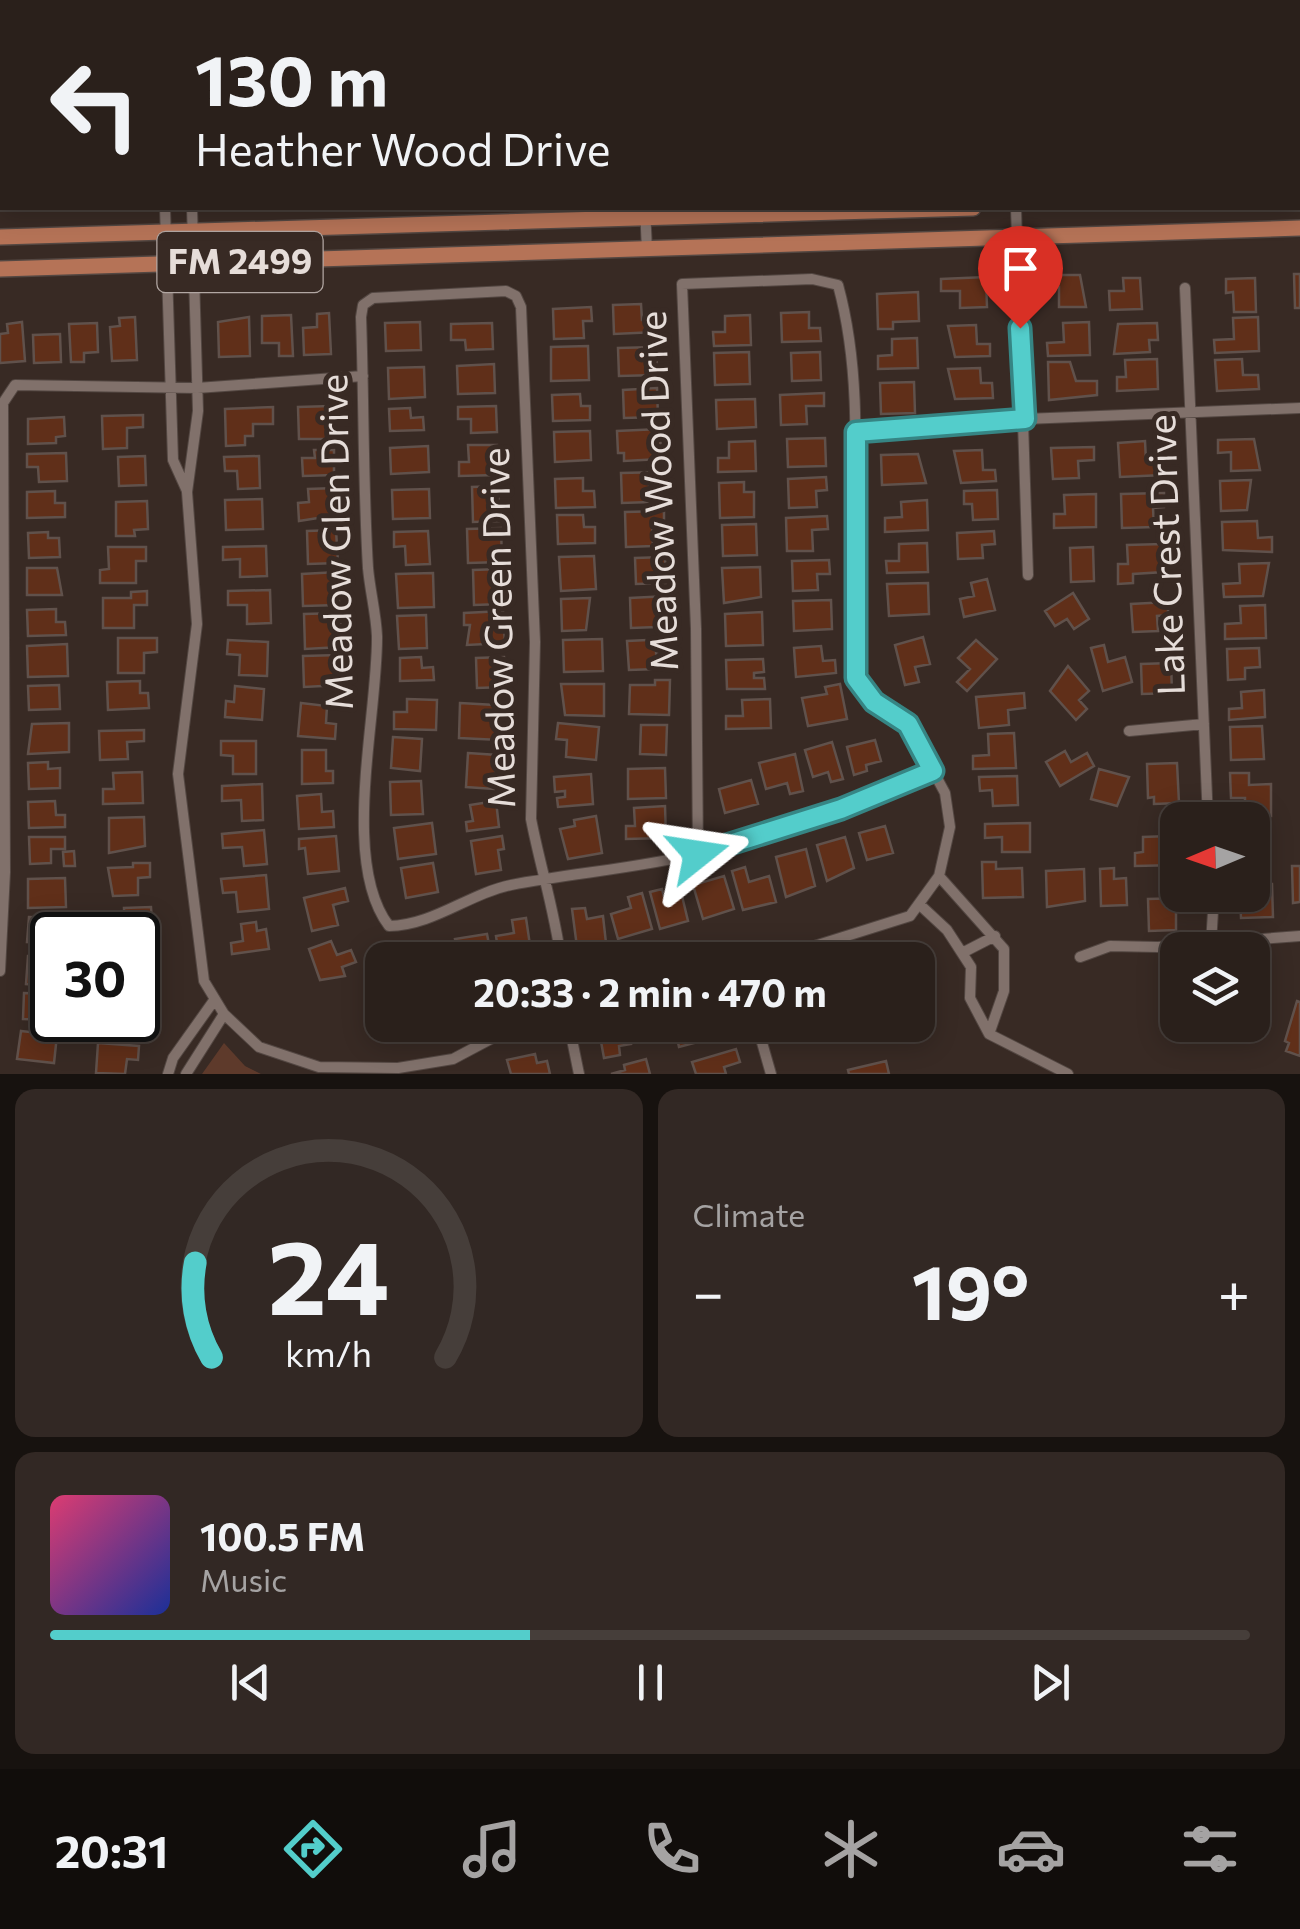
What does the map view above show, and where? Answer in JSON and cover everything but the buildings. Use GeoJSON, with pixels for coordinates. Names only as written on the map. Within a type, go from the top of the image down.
{"type":"FeatureCollection","features":[{"type":"Feature","properties":{"kind":"main road","name":"FM 2499"},"geometry":{"type":"LineString","coordinates":[[0,237],[646,213],[842,210]]}},
{"type":"Feature","properties":{"kind":"main road","name":"FM 2499"},"geometry":{"type":"LineString","coordinates":[[0,269],[1300,228]]}},
{"type":"Feature","properties":{"kind":"street"},"geometry":{"type":"LineString","coordinates":[[165,210],[173,460],[187,492]]}},
{"type":"Feature","properties":{"kind":"street"},"geometry":{"type":"LineString","coordinates":[[192,210],[197,388],[195,455],[187,492],[197,624],[178,774],[204,981],[224,1014],[259,1047],[295,1062],[398,1071],[453,1059],[485,1042]]}},
{"type":"Feature","properties":{"kind":"street"},"geometry":{"type":"LineString","coordinates":[[1016,210],[1028,574]]}},
{"type":"Feature","properties":{"kind":"street"},"geometry":{"type":"LineString","coordinates":[[646,213],[647,250]]}},
{"type":"Feature","properties":{"kind":"street","name":"Meadow Wood Drive"},"geometry":{"type":"LineString","coordinates":[[698,854],[696,630],[682,284],[812,279],[838,285],[846,313],[856,432]]}},
{"type":"Feature","properties":{"kind":"street","name":"Lake Crest Drive"},"geometry":{"type":"LineString","coordinates":[[1185,288],[1207,802]]}},
{"type":"Feature","properties":{"kind":"street","name":"Meadow Glen Drive"},"geometry":{"type":"LineString","coordinates":[[514,295],[506,292],[373,298],[363,305],[368,572],[377,658],[364,830],[368,883],[376,908],[389,926],[442,915],[472,896],[545,880]]}},
{"type":"Feature","properties":{"kind":"street","name":"Meadow Green Drive"},"geometry":{"type":"LineString","coordinates":[[514,295],[521,306],[535,642],[531,819],[557,942]]}},
{"type":"Feature","properties":{"kind":"street"},"geometry":{"type":"LineString","coordinates":[[0,971],[3,402],[15,385],[197,388],[363,376]]}},
{"type":"Feature","properties":{"kind":"street"},"geometry":{"type":"LineString","coordinates":[[827,942],[910,916],[939,876],[950,827],[945,793],[908,724],[874,702],[856,678],[856,432],[1025,419],[1300,408]]}},
{"type":"Feature","properties":{"kind":"street"},"geometry":{"type":"LineString","coordinates":[[1129,731],[1204,724]]}},
{"type":"Feature","properties":{"kind":"street"},"geometry":{"type":"LineString","coordinates":[[545,880],[698,854],[841,809],[933,771]]}},
{"type":"Feature","properties":{"kind":"street"},"geometry":{"type":"LineString","coordinates":[[939,876],[1004,948],[1004,991],[990,1034]]}},
{"type":"Feature","properties":{"kind":"street"},"geometry":{"type":"LineString","coordinates":[[920,904],[947,930],[971,967],[970,998],[990,1034],[1068,1074]]}},
{"type":"Feature","properties":{"kind":"street"},"geometry":{"type":"LineString","coordinates":[[962,952],[994,936]]}},
{"type":"Feature","properties":{"kind":"street"},"geometry":{"type":"LineString","coordinates":[[1270,939],[1300,936]]}},
{"type":"Feature","properties":{"kind":"street"},"geometry":{"type":"LineString","coordinates":[[1080,957],[1110,946],[1160,945]]}},
{"type":"Feature","properties":{"kind":"street"},"geometry":{"type":"LineString","coordinates":[[168,1074],[174,1058],[214,1000]]}},
{"type":"Feature","properties":{"kind":"street"},"geometry":{"type":"LineString","coordinates":[[186,1074],[224,1014]]}},
{"type":"Feature","properties":{"kind":"street"},"geometry":{"type":"LineString","coordinates":[[572,1042],[579,1074]]}},
{"type":"Feature","properties":{"kind":"street"},"geometry":{"type":"LineString","coordinates":[[763,1042],[771,1074]]}},
{"type":"Feature","properties":{"kind":"shaded area"},"geometry":{"type":"Polygon","coordinates":[[[224,1043],[245,1066],[261,1074],[202,1074],[224,1043]]]}},
{"type":"Feature","properties":{"kind":"route"},"geometry":{"type":"LineString","coordinates":[[698,854],[841,809],[933,771],[908,724],[874,702],[856,678],[856,432],[1025,419],[1020,328]]}}]}
